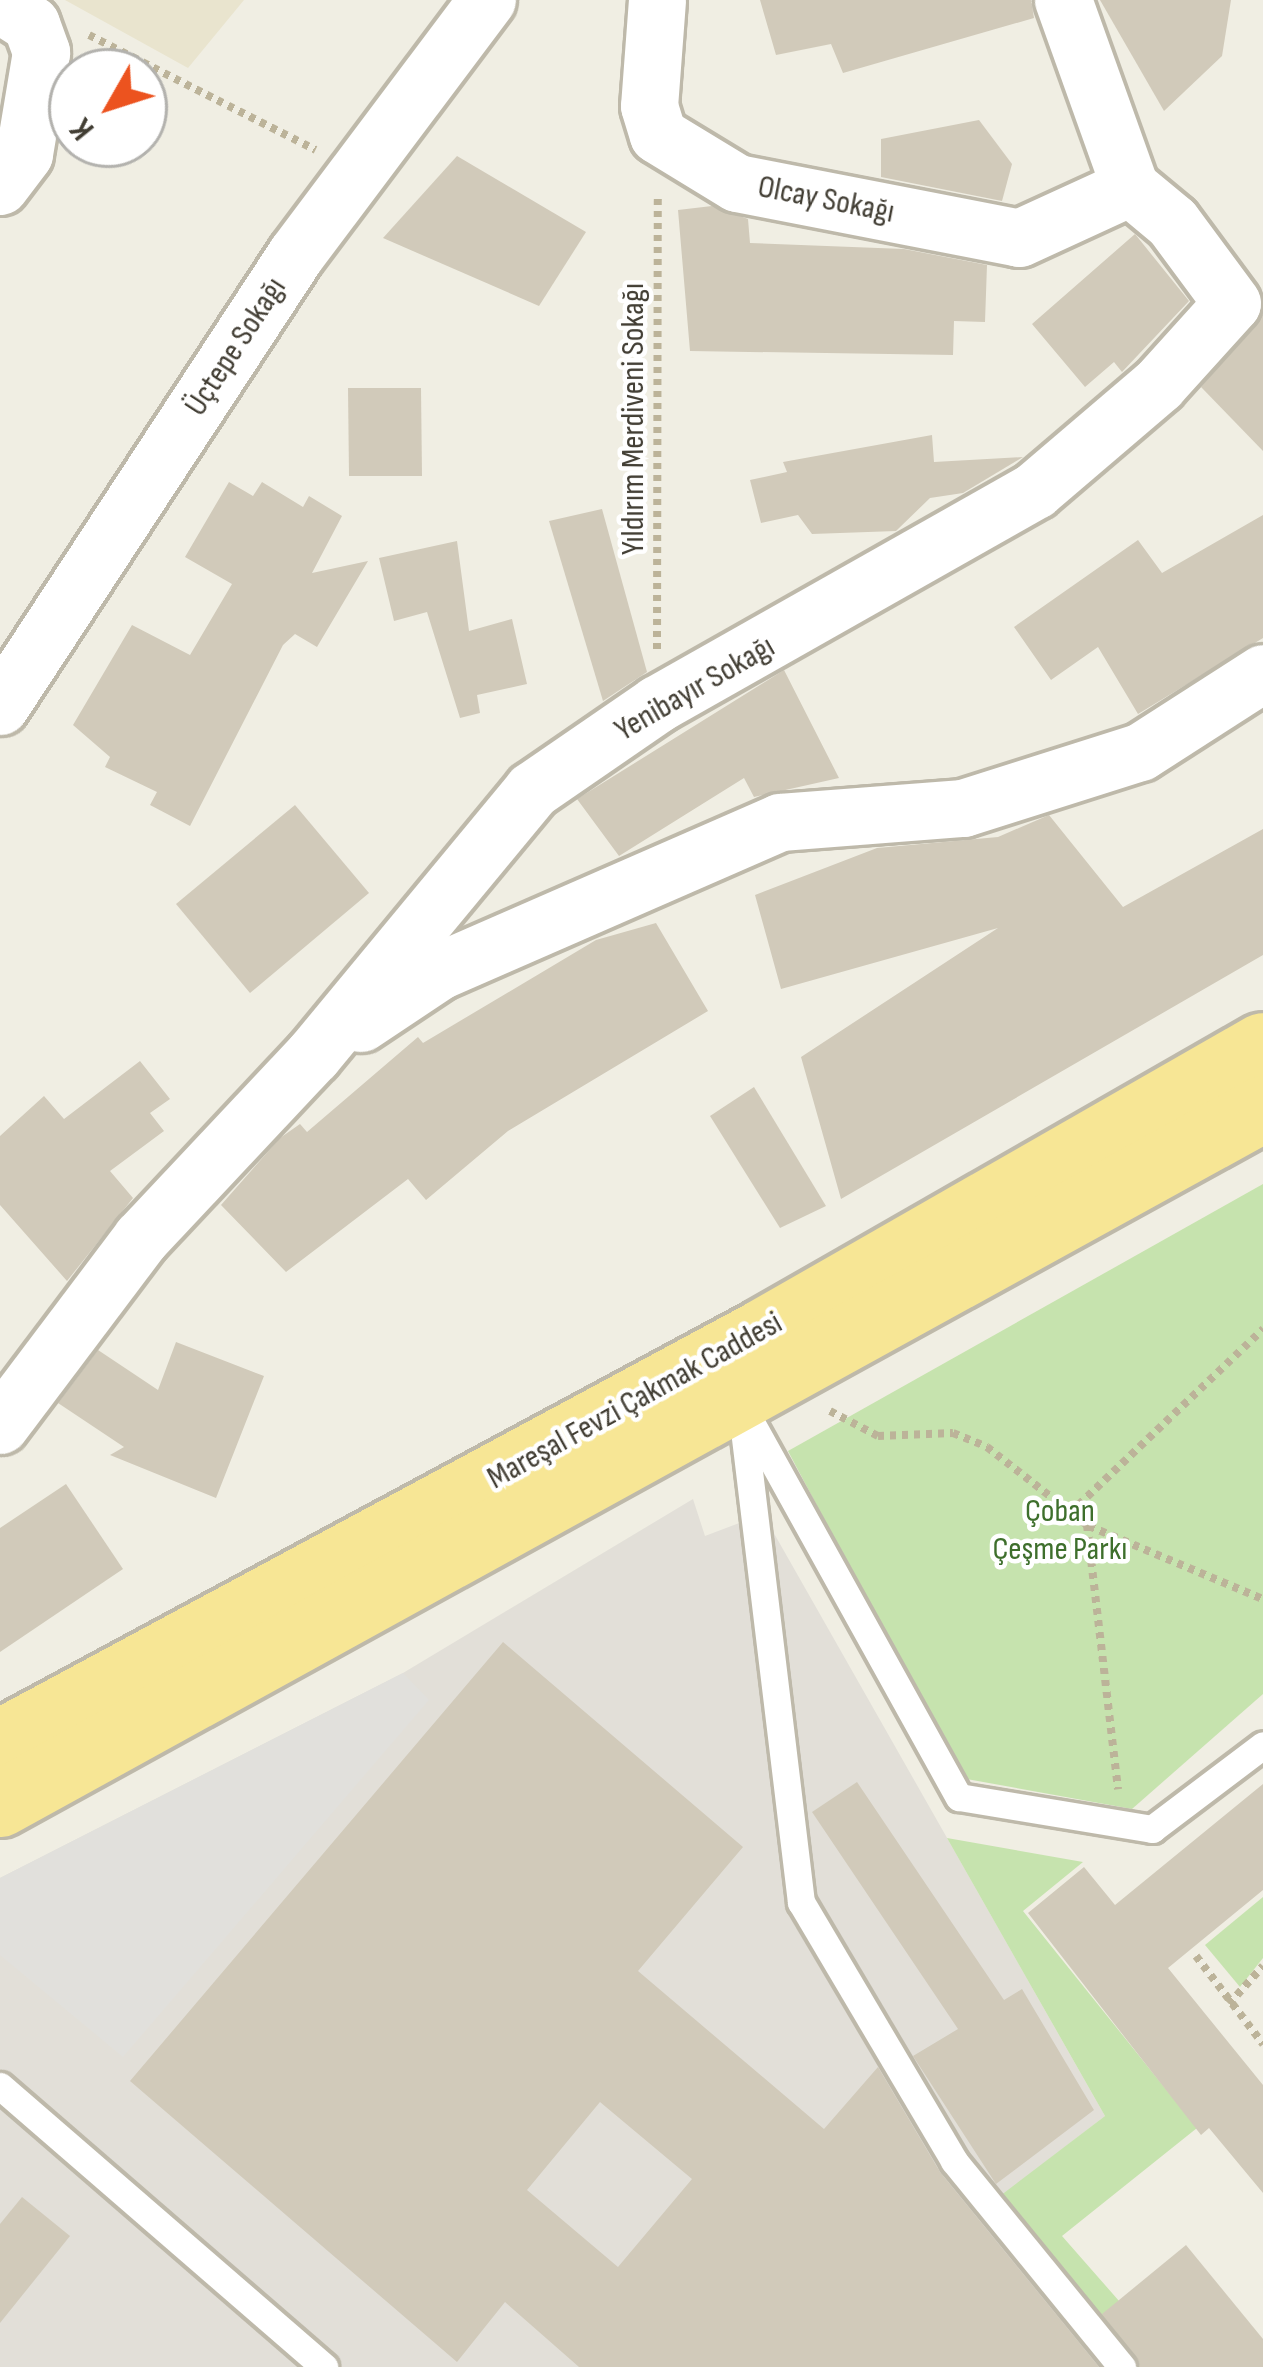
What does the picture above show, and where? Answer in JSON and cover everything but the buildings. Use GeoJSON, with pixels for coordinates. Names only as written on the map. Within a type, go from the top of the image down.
{"type":"FeatureCollection","features":[{"type":"Feature","properties":{"kind":"main road","name":"Mareşal Fevzi Çakmak Caddesi"},"geometry":{"type":"LineString","coordinates":[[0,1743],[762,1333],[1263,1046]]}},
{"type":"Feature","properties":{"kind":"main road","name":"Mareşal Fevzi Çakmak Caddesi"},"geometry":{"type":"LineString","coordinates":[[0,1804],[768,1390],[1263,1109]]}},
{"type":"Feature","properties":{"kind":"street","name":"Üçtepe Sokağı"},"geometry":{"type":"LineString","coordinates":[[0,706],[359,173],[487,0]]}},
{"type":"Feature","properties":{"kind":"street"},"geometry":{"type":"LineString","coordinates":[[657,0],[649,106],[658,134]]}},
{"type":"Feature","properties":{"kind":"street","name":"Yenibayır Sokağı"},"geometry":{"type":"LineString","coordinates":[[0,1425],[141,1238],[313,1055],[532,790],[657,704],[959,541],[1158,385],[1232,303],[1172,222],[1130,187],[1064,0]]}},
{"type":"Feature","properties":{"kind":"street"},"geometry":{"type":"LineString","coordinates":[[0,187],[24,154],[39,99],[15,14]]}},
{"type":"Feature","properties":{"kind":"street","name":"Olcay Sokağı"},"geometry":{"type":"LineString","coordinates":[[658,134],[737,182],[1019,238],[1130,187]]}},
{"type":"Feature","properties":{"kind":"street"},"geometry":{"type":"LineString","coordinates":[[313,1055],[440,970],[780,821],[963,808],[1140,752],[1263,673]]}},
{"type":"Feature","properties":{"kind":"lane"},"geometry":{"type":"LineString","coordinates":[[768,1390],[943,1781],[995,1810],[1123,1829],[1168,1824],[1263,1745]]}},
{"type":"Feature","properties":{"kind":"lane"},"geometry":{"type":"LineString","coordinates":[[768,1390],[801,1902],[954,2161],[1122,2367]]}},
{"type":"Feature","properties":{"kind":"lane"},"geometry":{"type":"LineString","coordinates":[[0,2086],[323,2367]]}},
{"type":"Feature","properties":{"kind":"path"},"geometry":{"type":"LineString","coordinates":[[15,14],[102,38],[359,173]]}},
{"type":"Feature","properties":{"kind":"path","name":"Yıldırım Merdiveni Sokağı"},"geometry":{"type":"LineString","coordinates":[[657,704],[658,134]]}},
{"type":"Feature","properties":{"kind":"path"},"geometry":{"type":"LineString","coordinates":[[1070,1513],[1263,1329]]}},
{"type":"Feature","properties":{"kind":"path"},"geometry":{"type":"LineString","coordinates":[[768,1390],[847,1425],[912,1439],[953,1432],[987,1447],[1087,1525],[1263,1599]]}},
{"type":"Feature","properties":{"kind":"path"},"geometry":{"type":"LineString","coordinates":[[1087,1525],[1123,1829]]}},
{"type":"Feature","properties":{"kind":"path"},"geometry":{"type":"LineString","coordinates":[[1196,1956],[1263,2044]]}},
{"type":"Feature","properties":{"kind":"path"},"geometry":{"type":"LineString","coordinates":[[1229,2004],[1263,1966]]}},
{"type":"Feature","properties":{"kind":"shaded area"},"geometry":{"type":"Polygon","coordinates":[[[65,0],[244,0],[188,68],[168,57],[168,48],[152,48],[65,0]]]}},
{"type":"Feature","properties":{"kind":"shaded area"},"geometry":{"type":"Polygon","coordinates":[[[693,1499],[705,1536],[763,1514],[1105,2116],[1000,2197],[1140,2367],[0,2367],[0,1878],[403,1673],[693,1499]]]}},
{"type":"Feature","properties":{"kind":"shaded area"},"geometry":{"type":"Polygon","coordinates":[[[403,1673],[429,1700],[123,2057],[0,1955],[0,1878],[403,1673]]]}},
{"type":"Feature","properties":{"kind":"green space","name":"Çoban Çeşme Parkı"},"geometry":{"type":"Polygon","coordinates":[[[1263,1184],[1263,1694],[1132,1809],[961,1778],[788,1451],[1263,1184]]]}},
{"type":"Feature","properties":{"kind":"green space"},"geometry":{"type":"Polygon","coordinates":[[[947,1838],[1083,1862],[1023,1911],[1197,2128],[1062,2236],[1177,2367],[1140,2367],[1000,2196],[1105,2116],[947,1838]]]}},
{"type":"Feature","properties":{"kind":"green space"},"geometry":{"type":"Polygon","coordinates":[[[1263,1897],[1263,1958],[1240,1987],[1205,1945],[1263,1897]]]}}]}
